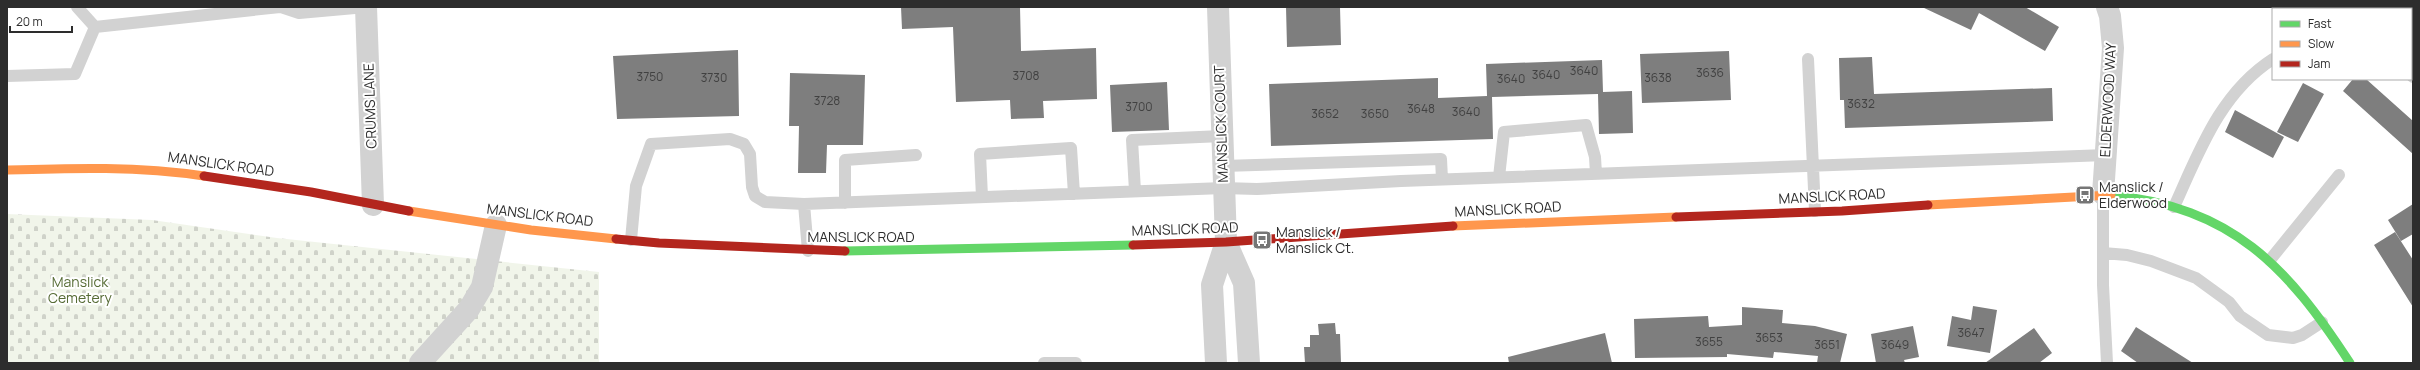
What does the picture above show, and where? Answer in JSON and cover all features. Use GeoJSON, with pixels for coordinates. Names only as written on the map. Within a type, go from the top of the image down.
{"type":"FeatureCollection","features":[{"type":"Feature","properties":{"kind":"main road","name":"MANSLICK ROAD"},"geometry":{"type":"LineString","coordinates":[[7,170],[94,167],[172,171],[312,192],[373,205],[496,224],[631,240],[749,249],[808,251],[898,251],[1226,242],[1539,221],[1816,212],[2103,194],[2134,196],[2199,216],[2238,237],[2270,260],[2322,322],[2350,363]]}},
{"type":"Feature","properties":{"kind":"street","name":"CRUMS LANE"},"geometry":{"type":"LineString","coordinates":[[366,7],[373,205]]}},
{"type":"Feature","properties":{"kind":"street","name":"MANSLICK COURT"},"geometry":{"type":"LineString","coordinates":[[1218,7],[1226,242]]}},
{"type":"Feature","properties":{"kind":"street","name":"ELDERWOOD WAY"},"geometry":{"type":"LineString","coordinates":[[2103,194],[2113,48],[2110,16],[2106,7]]}},
{"type":"Feature","properties":{"kind":"street"},"geometry":{"type":"LineString","coordinates":[[420,363],[469,309],[482,287],[496,224]]}},
{"type":"Feature","properties":{"kind":"street"},"geometry":{"type":"LineString","coordinates":[[1216,363],[1212,285],[1226,242]]}},
{"type":"Feature","properties":{"kind":"street"},"geometry":{"type":"LineString","coordinates":[[1226,242],[1244,283],[1249,363]]}},
{"type":"Feature","properties":{"kind":"lane"},"geometry":{"type":"LineString","coordinates":[[77,7],[95,27]]}},
{"type":"Feature","properties":{"kind":"lane"},"geometry":{"type":"LineString","coordinates":[[95,27],[281,7],[299,13],[366,7]]}},
{"type":"Feature","properties":{"kind":"lane"},"geometry":{"type":"LineString","coordinates":[[7,76],[75,74],[95,27]]}},
{"type":"Feature","properties":{"kind":"lane"},"geometry":{"type":"LineString","coordinates":[[1808,59],[1816,212]]}},
{"type":"Feature","properties":{"kind":"lane"},"geometry":{"type":"LineString","coordinates":[[2174,208],[2200,148],[2233,93],[2254,71],[2272,60]]}},
{"type":"Feature","properties":{"kind":"lane"},"geometry":{"type":"LineString","coordinates":[[1499,177],[1504,132],[1586,125],[1595,157],[1596,174]]}},
{"type":"Feature","properties":{"kind":"lane"},"geometry":{"type":"LineString","coordinates":[[1135,191],[1132,140],[1222,136]]}},
{"type":"Feature","properties":{"kind":"lane"},"geometry":{"type":"LineString","coordinates":[[631,240],[636,186],[651,144],[730,139],[744,144],[750,154],[752,187],[755,196],[765,202],[804,204],[1224,188],[1257,189],[1442,179],[2106,155]]}},
{"type":"Feature","properties":{"kind":"lane"},"geometry":{"type":"LineString","coordinates":[[982,197],[980,154],[1072,148],[1074,194]]}},
{"type":"Feature","properties":{"kind":"lane"},"geometry":{"type":"LineString","coordinates":[[845,203],[845,160],[916,155]]}},
{"type":"Feature","properties":{"kind":"lane"},"geometry":{"type":"LineString","coordinates":[[1223,166],[1441,159],[1442,179]]}},
{"type":"Feature","properties":{"kind":"lane"},"geometry":{"type":"LineString","coordinates":[[2270,260],[2339,175]]}},
{"type":"Feature","properties":{"kind":"lane"},"geometry":{"type":"LineString","coordinates":[[2103,194],[2103,253],[2107,363]]}},
{"type":"Feature","properties":{"kind":"lane"},"geometry":{"type":"LineString","coordinates":[[804,204],[808,251]]}},
{"type":"Feature","properties":{"kind":"lane"},"geometry":{"type":"LineString","coordinates":[[2103,253],[2127,255],[2151,261],[2196,278],[2229,302],[2244,320],[2268,335],[2293,338],[2302,335],[2322,322]]}},
{"type":"Feature","properties":{"kind":"lane"},"geometry":{"type":"LineString","coordinates":[[1044,363],[1076,363]]}},
{"type":"Feature","properties":{"kind":"green space","name":"Manslick Cemetery"},"geometry":{"type":"Polygon","coordinates":[[[7,214],[152,220],[277,238],[599,272],[599,363],[7,363],[7,214]]]}},
{"type":"Feature","properties":{"kind":"building"},"geometry":{"type":"Polygon","coordinates":[[[901,7],[1020,7],[1021,51],[1096,48],[1097,99],[1043,101],[1044,118],[1011,119],[1010,100],[956,102],[953,27],[902,29],[901,7]]]}},
{"type":"Feature","properties":{"kind":"building"},"geometry":{"type":"Polygon","coordinates":[[[1286,7],[1340,7],[1341,45],[1287,47],[1286,7]]]}},
{"type":"Feature","properties":{"kind":"building"},"geometry":{"type":"Polygon","coordinates":[[[1922,7],[2025,7],[2059,27],[2045,51],[1979,13],[1971,30],[1922,7]]]}},
{"type":"Feature","properties":{"kind":"building"},"geometry":{"type":"Polygon","coordinates":[[[738,50],[739,116],[617,119],[613,56],[738,50]]]}},
{"type":"Feature","properties":{"kind":"building"},"geometry":{"type":"Polygon","coordinates":[[[1729,51],[1731,100],[1642,103],[1640,54],[1729,51]]]}},
{"type":"Feature","properties":{"kind":"building"},"geometry":{"type":"Polygon","coordinates":[[[1872,57],[1874,94],[2052,88],[2053,121],[1845,128],[1844,100],[1840,100],[1839,58],[1872,57]]]}},
{"type":"Feature","properties":{"kind":"building"},"geometry":{"type":"Polygon","coordinates":[[[1602,60],[1603,92],[1632,91],[1633,133],[1599,134],[1598,94],[1492,97],[1493,139],[1271,146],[1269,84],[1438,78],[1438,98],[1487,96],[1486,64],[1602,60]]]}},
{"type":"Feature","properties":{"kind":"building"},"geometry":{"type":"Polygon","coordinates":[[[790,73],[865,75],[863,145],[827,145],[826,173],[798,173],[799,126],[789,126],[790,73]]]}},
{"type":"Feature","properties":{"kind":"building"},"geometry":{"type":"Polygon","coordinates":[[[2352,80],[2367,80],[2413,121],[2413,154],[2343,91],[2352,80]]]}},
{"type":"Feature","properties":{"kind":"building"},"geometry":{"type":"Polygon","coordinates":[[[1167,82],[1169,130],[1112,132],[1110,85],[1167,82]]]}},
{"type":"Feature","properties":{"kind":"building"},"geometry":{"type":"Polygon","coordinates":[[[2303,83],[2324,94],[2298,142],[2277,132],[2303,83]]]}},
{"type":"Feature","properties":{"kind":"building"},"geometry":{"type":"Polygon","coordinates":[[[2235,110],[2284,137],[2273,158],[2225,132],[2235,110]]]}},
{"type":"Feature","properties":{"kind":"building"},"geometry":{"type":"Polygon","coordinates":[[[2413,204],[2413,234],[2401,241],[2388,220],[2413,204]]]}},
{"type":"Feature","properties":{"kind":"building"},"geometry":{"type":"Polygon","coordinates":[[[2395,232],[2413,260],[2413,307],[2374,245],[2395,232]]]}},
{"type":"Feature","properties":{"kind":"building"},"geometry":{"type":"Polygon","coordinates":[[[1973,306],[1997,310],[1990,353],[1947,346],[1952,316],[1971,320],[1973,306]]]}},
{"type":"Feature","properties":{"kind":"building"},"geometry":{"type":"Polygon","coordinates":[[[1742,307],[1783,310],[1782,323],[1815,326],[1847,334],[1840,363],[1817,363],[1818,356],[1774,352],[1773,358],[1727,354],[1727,357],[1635,358],[1634,319],[1708,316],[1709,327],[1742,325],[1742,307]]]}},
{"type":"Feature","properties":{"kind":"building"},"geometry":{"type":"Polygon","coordinates":[[[1335,323],[1336,334],[1340,334],[1341,363],[1305,363],[1304,347],[1310,347],[1310,335],[1319,335],[1318,324],[1335,323]]]}},
{"type":"Feature","properties":{"kind":"building"},"geometry":{"type":"Polygon","coordinates":[[[1913,326],[1919,357],[1904,360],[1905,363],[1876,363],[1871,334],[1913,326]]]}},
{"type":"Feature","properties":{"kind":"building"},"geometry":{"type":"Polygon","coordinates":[[[2136,327],[2193,363],[2138,363],[2121,351],[2136,327]]]}},
{"type":"Feature","properties":{"kind":"building"},"geometry":{"type":"Polygon","coordinates":[[[2034,328],[2052,353],[2039,363],[1985,363],[2034,328]]]}},
{"type":"Feature","properties":{"kind":"building"},"geometry":{"type":"Polygon","coordinates":[[[1605,333],[1612,363],[1509,363],[1508,357],[1605,333]]]}},
{"type":"Feature","properties":{"kind":"traffic: fast"},"geometry":{"type":"LineString","coordinates":[[2111,195],[2153,202],[2191,213],[2223,228],[2252,247],[2279,270],[2303,298],[2327,328],[2350,363]]}},
{"type":"Feature","properties":{"kind":"traffic: fast"},"geometry":{"type":"LineString","coordinates":[[845,251],[1133,245]]}},
{"type":"Feature","properties":{"kind":"traffic: slow"},"geometry":{"type":"LineString","coordinates":[[7,170],[81,168],[130,169],[204,176]]}},
{"type":"Feature","properties":{"kind":"traffic: slow"},"geometry":{"type":"LineString","coordinates":[[1928,205],[2111,195]]}},
{"type":"Feature","properties":{"kind":"traffic: slow"},"geometry":{"type":"LineString","coordinates":[[409,211],[531,230],[616,239]]}},
{"type":"Feature","properties":{"kind":"traffic: slow"},"geometry":{"type":"LineString","coordinates":[[1453,226],[1676,217]]}},
{"type":"Feature","properties":{"kind":"traffic: jam"},"geometry":{"type":"LineString","coordinates":[[204,176],[311,192],[409,211]]}},
{"type":"Feature","properties":{"kind":"traffic: jam"},"geometry":{"type":"LineString","coordinates":[[1676,217],[1842,211],[1928,205]]}},
{"type":"Feature","properties":{"kind":"traffic: jam"},"geometry":{"type":"LineString","coordinates":[[1133,245],[1226,242],[1453,226]]}},
{"type":"Feature","properties":{"kind":"traffic: jam"},"geometry":{"type":"LineString","coordinates":[[616,239],[659,243],[845,251]]}},
{"type":"Feature","properties":{"kind":"place","name":"Manslick / Elderwood"},"geometry":{"type":"Point","coordinates":[2085,195]}},
{"type":"Feature","properties":{"kind":"place","name":"Manslick / Manslick Ct."},"geometry":{"type":"Point","coordinates":[1262,240]}}]}
